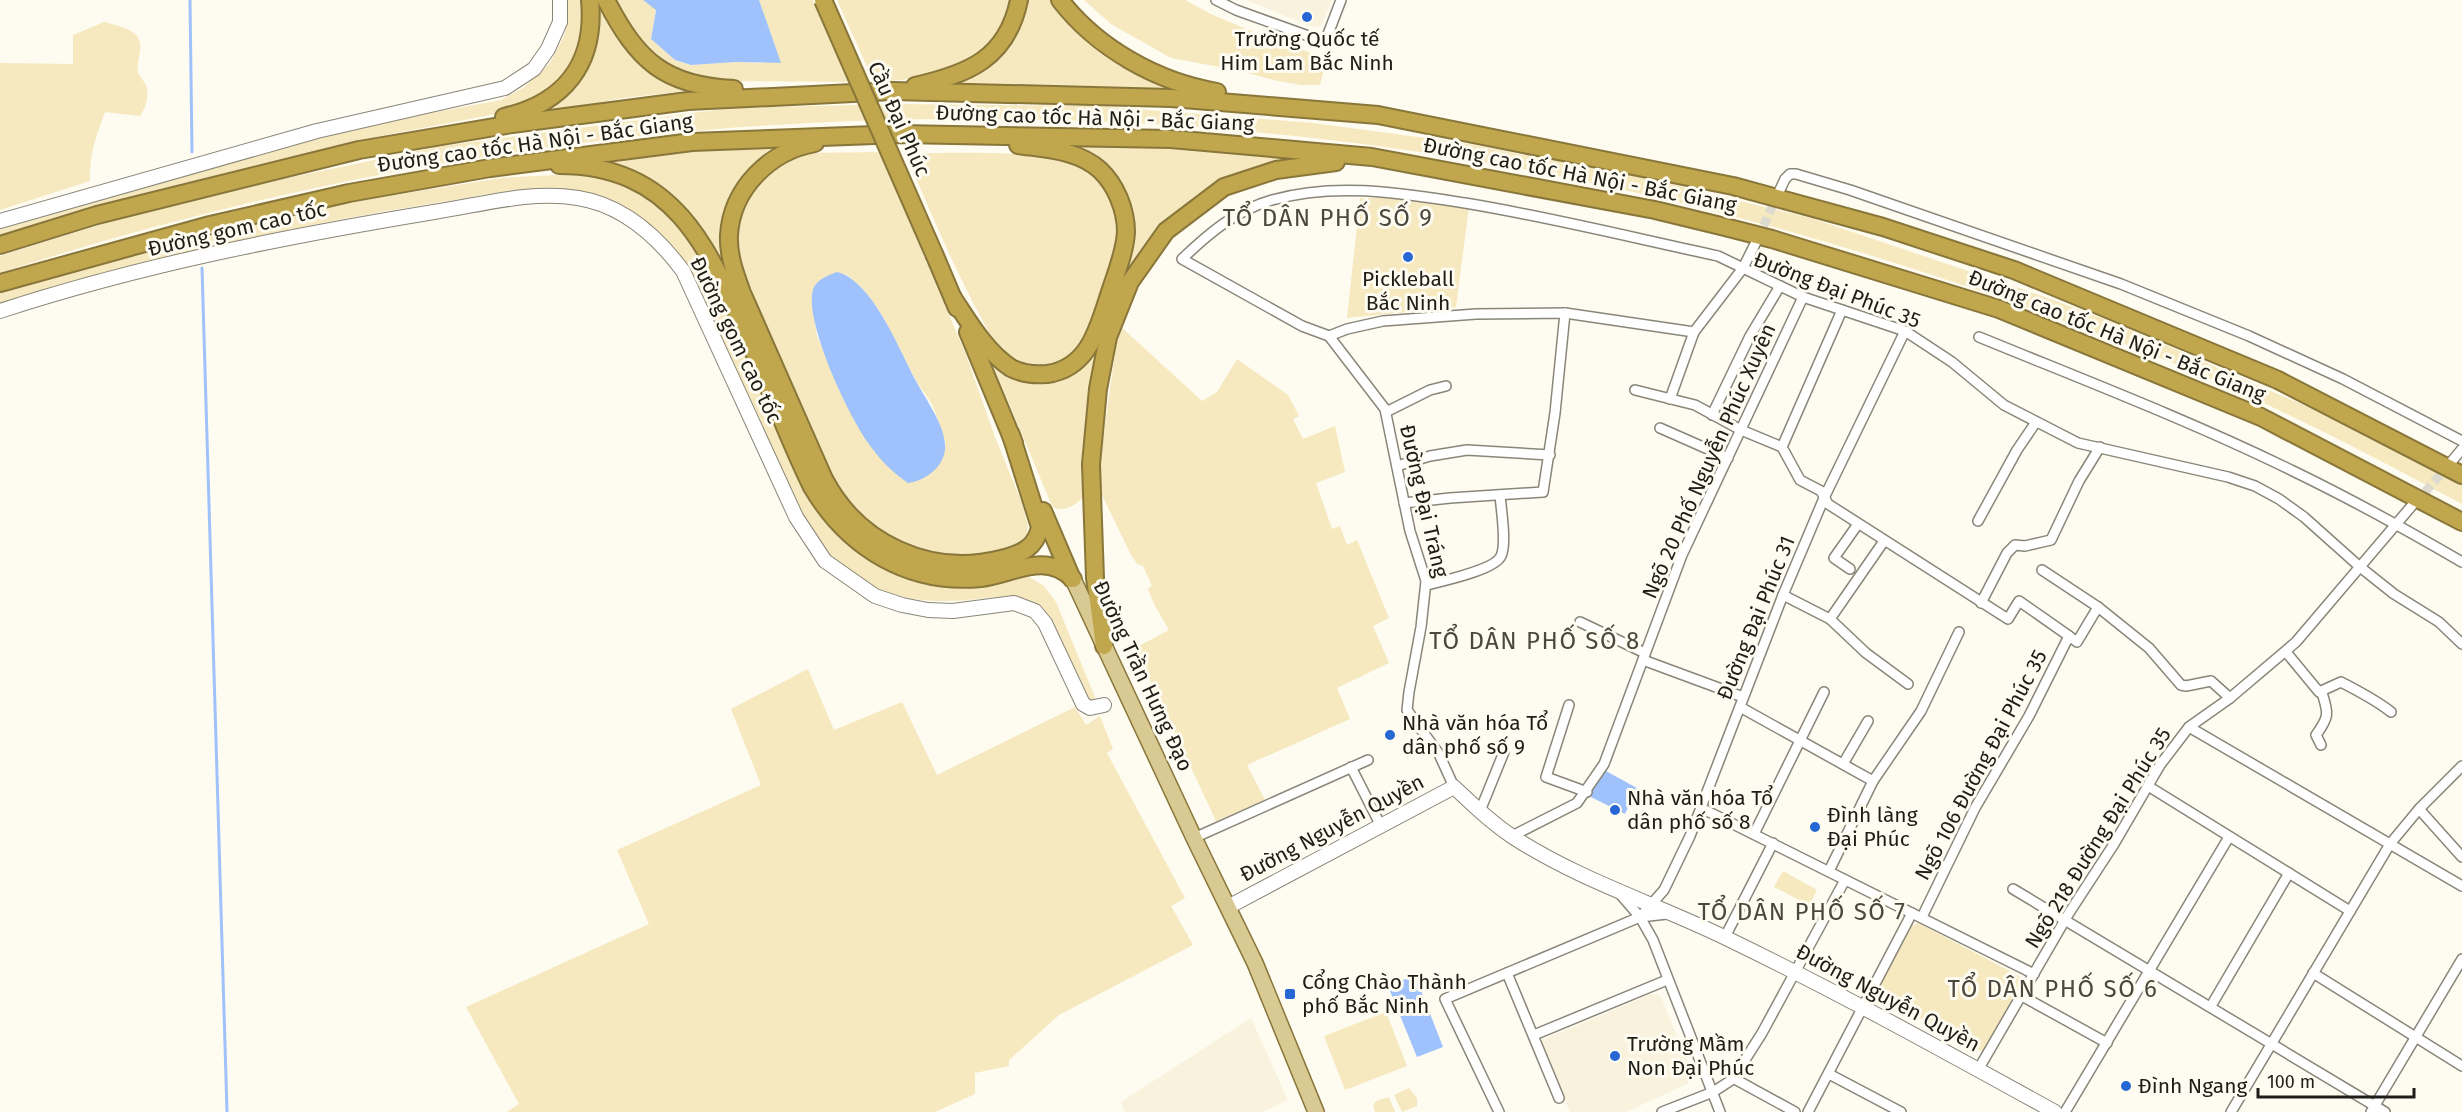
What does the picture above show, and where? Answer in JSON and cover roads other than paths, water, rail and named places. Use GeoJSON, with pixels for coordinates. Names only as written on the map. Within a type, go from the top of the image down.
{"type":"FeatureCollection","features":[{"type":"Feature","properties":{"kind":"highway"},"geometry":{"type":"LineString","coordinates":[[359,150],[514,115],[551,99],[572,78],[583,58],[590,28],[590,0]]}},
{"type":"Feature","properties":{"kind":"highway"},"geometry":{"type":"LineString","coordinates":[[606,0],[619,27],[631,44],[650,63],[671,76],[699,85],[720,88],[783,86],[846,92]]}},
{"type":"Feature","properties":{"kind":"highway","name":"Cầu Đại Phúc"},"geometry":{"type":"LineString","coordinates":[[823,0],[935,256]]}},
{"type":"Feature","properties":{"kind":"highway"},"geometry":{"type":"LineString","coordinates":[[893,91],[957,75],[986,58],[1004,39],[1014,19],[1019,0]]}},
{"type":"Feature","properties":{"kind":"highway"},"geometry":{"type":"LineString","coordinates":[[1060,0],[1089,32],[1113,49],[1152,71],[1187,86],[1222,93],[1376,109],[1448,128]]}},
{"type":"Feature","properties":{"kind":"highway","name":"Đường cao tốc Hà Nội - Bắc Giang"},"geometry":{"type":"LineString","coordinates":[[0,245],[97,215],[359,150],[512,124],[688,101],[893,91],[1171,98],[1378,115],[1733,186],[1882,227],[2013,270],[2278,380],[2457,468]]}},
{"type":"Feature","properties":{"kind":"highway"},"geometry":{"type":"LineString","coordinates":[[901,134],[801,146],[777,157],[758,172],[743,191],[731,221],[730,252],[737,280],[830,490],[853,519],[882,542],[917,558],[955,564],[992,561],[1015,555],[1030,547],[1038,536],[1040,522],[1011,435]]}},
{"type":"Feature","properties":{"kind":"highway","name":"Đường cao tốc Hà Nội - Bắc Giang"},"geometry":{"type":"LineString","coordinates":[[0,284],[200,228],[309,202],[490,168],[723,140],[901,134],[1171,139],[1372,157],[1655,210],[1744,232],[1999,309],[2260,417],[2462,522]]}},
{"type":"Feature","properties":{"kind":"highway"},"geometry":{"type":"LineString","coordinates":[[934,134],[1044,149],[1081,157],[1101,171],[1112,185],[1120,202],[1126,230],[1121,257],[1093,340],[1078,360],[1066,368],[1039,375],[1020,372],[1010,367],[981,339],[953,298]]}},
{"type":"Feature","properties":{"kind":"highway"},"geometry":{"type":"LineString","coordinates":[[1104,646],[1095,578],[1091,505],[1091,464],[1098,389],[1108,337],[1130,282],[1166,231],[1224,187],[1276,170],[1337,162],[1468,174]]}},
{"type":"Feature","properties":{"kind":"highway"},"geometry":{"type":"LineString","coordinates":[[309,202],[353,198],[559,165],[591,168],[631,180],[655,193],[677,211],[709,253],[726,287],[808,478],[820,500],[843,529],[882,558],[917,572],[968,579],[995,576],[1026,566],[1037,565],[1058,570],[1072,579]]}},
{"type":"Feature","properties":{"kind":"highway","name":"Đường Trần Hưng Đạo"},"geometry":{"type":"LineString","coordinates":[[935,256],[1072,579]]}},
{"type":"Feature","properties":{"kind":"main road"},"geometry":{"type":"LineString","coordinates":[[0,221],[317,131],[505,88],[534,69],[548,49],[560,22],[560,0]]}},
{"type":"Feature","properties":{"kind":"main road","name":"Đường gom cao tốc"},"geometry":{"type":"LineString","coordinates":[[0,311],[210,254],[349,226],[537,195],[575,197],[593,202],[619,213],[647,231],[664,246],[683,271],[796,517],[825,561],[875,596],[914,608],[953,611],[1014,603],[1028,607],[1040,615],[1045,623],[1083,704],[1090,708],[1104,705]]}},
{"type":"Feature","properties":{"kind":"main road","name":"Đường Trần Hưng Đạo"},"geometry":{"type":"LineString","coordinates":[[1072,579],[1263,979],[1316,1112]]}},
{"type":"Feature","properties":{"kind":"main road","name":"Đường Nguyễn Quyền"},"geometry":{"type":"LineString","coordinates":[[1228,907],[1454,787],[1512,836],[1543,855],[1725,937],[1862,1006],[2055,1112]]}},
{"type":"Feature","properties":{"kind":"street"},"geometry":{"type":"LineString","coordinates":[[1216,0],[1236,10],[1325,42],[1341,0]]}},
{"type":"Feature","properties":{"kind":"street"},"geometry":{"type":"LineString","coordinates":[[1778,194],[1785,179],[1790,174],[1796,174],[1850,190],[2121,284],[2280,350],[2343,379],[2462,441]]}},
{"type":"Feature","properties":{"kind":"street"},"geometry":{"type":"LineString","coordinates":[[1694,332],[1565,314],[1476,314],[1393,320],[1347,329],[1329,336],[1302,326],[1182,259],[1210,232],[1260,204],[1297,194],[1370,189],[1508,210],[1718,256],[1743,268],[1756,242]]}},
{"type":"Feature","properties":{"kind":"street","name":"Đường Đại Phúc 35"},"geometry":{"type":"LineString","coordinates":[[1670,399],[1694,332],[1743,268],[1803,297],[1905,331],[1952,362],[2004,405],[2078,443],[2228,477],[2255,486],[2279,499],[2304,517],[2360,567]]}},
{"type":"Feature","properties":{"kind":"street"},"geometry":{"type":"LineString","coordinates":[[1712,414],[1750,336],[1780,286]]}},
{"type":"Feature","properties":{"kind":"street","name":"Ngõ 20 Phố Nguyễn Phúc Xuyên"},"geometry":{"type":"LineString","coordinates":[[1512,836],[1577,803],[1605,764],[1682,555],[1803,297]]}},
{"type":"Feature","properties":{"kind":"street"},"geometry":{"type":"LineString","coordinates":[[1782,447],[1842,310]]}},
{"type":"Feature","properties":{"kind":"street"},"geometry":{"type":"LineString","coordinates":[[1404,503],[1543,492],[1550,455],[1565,314]]}},
{"type":"Feature","properties":{"kind":"street","name":"Đường Đại Phúc 31"},"geometry":{"type":"LineString","coordinates":[[1640,917],[1664,890],[1701,808],[1783,595],[1824,498],[1905,331]]}},
{"type":"Feature","properties":{"kind":"street","name":"Đường Đại Tráng"},"geometry":{"type":"LineString","coordinates":[[1329,336],[1379,399],[1386,412],[1410,531],[1427,585],[1407,710],[1438,754],[1454,787]]}},
{"type":"Feature","properties":{"kind":"street"},"geometry":{"type":"LineString","coordinates":[[1979,337],[2143,405],[2292,471],[2397,525],[2462,562]]}},
{"type":"Feature","properties":{"kind":"street"},"geometry":{"type":"LineString","coordinates":[[1386,412],[1430,390],[1446,386]]}},
{"type":"Feature","properties":{"kind":"street"},"geometry":{"type":"LineString","coordinates":[[1635,390],[1695,405],[1741,430],[1782,447],[1800,480],[1821,491],[1828,504],[1858,524],[2008,619],[2019,601],[2069,636]]}},
{"type":"Feature","properties":{"kind":"street"},"geometry":{"type":"LineString","coordinates":[[1978,521],[2036,422]]}},
{"type":"Feature","properties":{"kind":"street"},"geometry":{"type":"LineString","coordinates":[[1660,428],[1728,458]]}},
{"type":"Feature","properties":{"kind":"street"},"geometry":{"type":"LineString","coordinates":[[1980,603],[2007,553],[2015,545],[2025,546],[2051,540],[2079,481],[2100,447]]}},
{"type":"Feature","properties":{"kind":"street"},"geometry":{"type":"LineString","coordinates":[[2457,468],[2462,449]]}},
{"type":"Feature","properties":{"kind":"street"},"geometry":{"type":"LineString","coordinates":[[1397,466],[1430,456],[1467,450],[1550,455]]}},
{"type":"Feature","properties":{"kind":"street"},"geometry":{"type":"LineString","coordinates":[[1427,585],[1482,569],[1501,557],[1503,546],[1500,495]]}},
{"type":"Feature","properties":{"kind":"street","name":"Ngõ 218 Đường Đại Phúc 35"},"geometry":{"type":"LineString","coordinates":[[1701,808],[2034,974],[2160,765],[2189,727],[2230,698],[2286,652],[2415,502]]}},
{"type":"Feature","properties":{"kind":"street"},"geometry":{"type":"LineString","coordinates":[[1850,569],[1834,558],[1858,524]]}},
{"type":"Feature","properties":{"kind":"street"},"geometry":{"type":"LineString","coordinates":[[1830,619],[1884,541]]}},
{"type":"Feature","properties":{"kind":"street"},"geometry":{"type":"LineString","coordinates":[[2360,567],[2394,594],[2439,622],[2462,644]]}},
{"type":"Feature","properties":{"kind":"street"},"geometry":{"type":"LineString","coordinates":[[2042,570],[2098,607],[2150,648],[2181,685],[2211,681],[2230,698]]}},
{"type":"Feature","properties":{"kind":"street"},"geometry":{"type":"LineString","coordinates":[[1783,595],[1830,619],[1866,653],[1908,684]]}},
{"type":"Feature","properties":{"kind":"street","name":"Ngõ 106 Đường Đại Phúc 35"},"geometry":{"type":"LineString","coordinates":[[1922,917],[1975,808],[2029,716],[2069,636],[2077,642],[2098,607]]}},
{"type":"Feature","properties":{"kind":"street"},"geometry":{"type":"LineString","coordinates":[[1580,622],[1644,657],[1741,702],[1800,740],[1873,781]]}},
{"type":"Feature","properties":{"kind":"street"},"geometry":{"type":"LineString","coordinates":[[1829,871],[1873,781],[1921,711],[1959,632]]}},
{"type":"Feature","properties":{"kind":"street"},"geometry":{"type":"LineString","coordinates":[[2286,652],[2316,691],[2322,693],[2341,682],[2367,698],[2377,700],[2391,712]]}},
{"type":"Feature","properties":{"kind":"street"},"geometry":{"type":"LineString","coordinates":[[1754,834],[1824,692]]}},
{"type":"Feature","properties":{"kind":"street"},"geometry":{"type":"LineString","coordinates":[[2321,745],[2316,735],[2327,719],[2327,708],[2322,693]]}},
{"type":"Feature","properties":{"kind":"street"},"geometry":{"type":"LineString","coordinates":[[1569,705],[1546,777],[1587,792]]}},
{"type":"Feature","properties":{"kind":"street"},"geometry":{"type":"LineString","coordinates":[[1843,764],[1868,721]]}},
{"type":"Feature","properties":{"kind":"street"},"geometry":{"type":"LineString","coordinates":[[2189,727],[2462,886]]}},
{"type":"Feature","properties":{"kind":"street"},"geometry":{"type":"LineString","coordinates":[[1480,811],[1504,752]]}},
{"type":"Feature","properties":{"kind":"street"},"geometry":{"type":"LineString","coordinates":[[1194,838],[1368,760]]}},
{"type":"Feature","properties":{"kind":"street"},"geometry":{"type":"LineString","coordinates":[[2231,1112],[2390,844],[2419,809],[2462,766]]}},
{"type":"Feature","properties":{"kind":"street"},"geometry":{"type":"LineString","coordinates":[[1351,767],[1380,826]]}},
{"type":"Feature","properties":{"kind":"street"},"geometry":{"type":"LineString","coordinates":[[2148,786],[2350,911]]}},
{"type":"Feature","properties":{"kind":"street"},"geometry":{"type":"LineString","coordinates":[[2419,809],[2460,852]]}},
{"type":"Feature","properties":{"kind":"street"},"geometry":{"type":"LineString","coordinates":[[2066,1112],[2229,837]]}},
{"type":"Feature","properties":{"kind":"street"},"geometry":{"type":"LineString","coordinates":[[1725,937],[1773,843]]}},
{"type":"Feature","properties":{"kind":"street"},"geometry":{"type":"LineString","coordinates":[[2211,1006],[2289,873]]}},
{"type":"Feature","properties":{"kind":"street"},"geometry":{"type":"LineString","coordinates":[[1662,1112],[1713,1092],[1733,1078],[1762,1033],[1845,880]]}},
{"type":"Feature","properties":{"kind":"street"},"geometry":{"type":"LineString","coordinates":[[1614,888],[1640,917],[1653,939],[1720,1112]]}},
{"type":"Feature","properties":{"kind":"street"},"geometry":{"type":"LineString","coordinates":[[2013,889],[2211,1006],[2372,1109],[2385,1112]]}},
{"type":"Feature","properties":{"kind":"street"},"geometry":{"type":"LineString","coordinates":[[1808,1112],[1912,913]]}},
{"type":"Feature","properties":{"kind":"street"},"geometry":{"type":"LineString","coordinates":[[1499,1112],[1445,999],[1640,917],[1672,914]]}},
{"type":"Feature","properties":{"kind":"street"},"geometry":{"type":"LineString","coordinates":[[2372,1109],[2462,959]]}},
{"type":"Feature","properties":{"kind":"street"},"geometry":{"type":"LineString","coordinates":[[2313,973],[2462,1066]]}},
{"type":"Feature","properties":{"kind":"street"},"geometry":{"type":"LineString","coordinates":[[1508,974],[1559,1098]]}},
{"type":"Feature","properties":{"kind":"street"},"geometry":{"type":"LineString","coordinates":[[1978,1070],[2034,974]]}},
{"type":"Feature","properties":{"kind":"street"},"geometry":{"type":"LineString","coordinates":[[1534,1035],[1667,980]]}},
{"type":"Feature","properties":{"kind":"street"},"geometry":{"type":"LineString","coordinates":[[2022,996],[2107,1043]]}},
{"type":"Feature","properties":{"kind":"street"},"geometry":{"type":"LineString","coordinates":[[1829,1074],[1900,1112]]}},
{"type":"Feature","properties":{"kind":"street"},"geometry":{"type":"LineString","coordinates":[[1733,1078],[1795,1112]]}},
{"type":"Feature","properties":{"kind":"water"},"geometry":{"type":"Polygon","coordinates":[[[643,0],[759,0],[781,63],[736,62],[691,65],[675,60],[651,39],[656,10],[643,0]]]}},
{"type":"Feature","properties":{"kind":"water"},"geometry":{"type":"Polygon","coordinates":[[[837,272],[850,278],[862,288],[884,318],[944,436],[943,459],[934,471],[915,482],[908,483],[892,470],[869,444],[840,391],[821,343],[814,321],[812,301],[814,287],[824,278],[837,272]]]}},
{"type":"Feature","properties":{"kind":"water"},"geometry":{"type":"Polygon","coordinates":[[[1604,770],[1637,788],[1625,814],[1589,796],[1604,770]]]}},
{"type":"Feature","properties":{"kind":"water"},"geometry":{"type":"Polygon","coordinates":[[[1415,975],[1443,1047],[1417,1057],[1388,986],[1415,975]]]}},
{"type":"Feature","properties":{"kind":"waterway"},"geometry":{"type":"LineString","coordinates":[[190,0],[192,152]]}},
{"type":"Feature","properties":{"kind":"waterway"},"geometry":{"type":"LineString","coordinates":[[202,268],[227,1112]]}},
{"type":"Feature","properties":{"kind":"tunnel"},"geometry":{"type":"LineString","coordinates":[[1758,238],[1777,196]]}},
{"type":"Feature","properties":{"kind":"tunnel"},"geometry":{"type":"LineString","coordinates":[[2416,502],[2449,465]]}},
{"type":"Feature","properties":{"kind":"place","name":"Trường Quốc tế Him Lam Bắc Ninh"},"geometry":{"type":"Point","coordinates":[1307,17]}},
{"type":"Feature","properties":{"kind":"place","name":"Pickleball Bắc Ninh"},"geometry":{"type":"Point","coordinates":[1408,257]}},
{"type":"Feature","properties":{"kind":"place","name":"Nhà văn hóa Tổ dân phố số 9"},"geometry":{"type":"Point","coordinates":[1390,735]}},
{"type":"Feature","properties":{"kind":"place","name":"Nhà văn hóa Tổ dân phố số 8"},"geometry":{"type":"Point","coordinates":[1615,810]}},
{"type":"Feature","properties":{"kind":"place","name":"Đình làng Đại Phúc"},"geometry":{"type":"Point","coordinates":[1815,827]}},
{"type":"Feature","properties":{"kind":"place","name":"Cổng Chào Thành phố Bắc Ninh"},"geometry":{"type":"Point","coordinates":[1290,994]}},
{"type":"Feature","properties":{"kind":"place","name":"Trường Mầm Non Đại Phúc"},"geometry":{"type":"Point","coordinates":[1615,1056]}},
{"type":"Feature","properties":{"kind":"place","name":"Đình Ngang"},"geometry":{"type":"Point","coordinates":[2126,1086]}},
{"type":"Feature","properties":{"kind":"district","name":"TỔ DÂN PHỐ SỐ 9"},"geometry":{"type":"Point","coordinates":[1328,218]}},
{"type":"Feature","properties":{"kind":"district","name":"TỔ DÂN PHỐ SỐ 8"},"geometry":{"type":"Point","coordinates":[1535,641]}},
{"type":"Feature","properties":{"kind":"district","name":"TỔ DÂN PHỐ SỐ 7"},"geometry":{"type":"Point","coordinates":[1802,912]}},
{"type":"Feature","properties":{"kind":"district","name":"TỔ DÂN PHỐ SỐ 6"},"geometry":{"type":"Point","coordinates":[2053,989]}}]}
